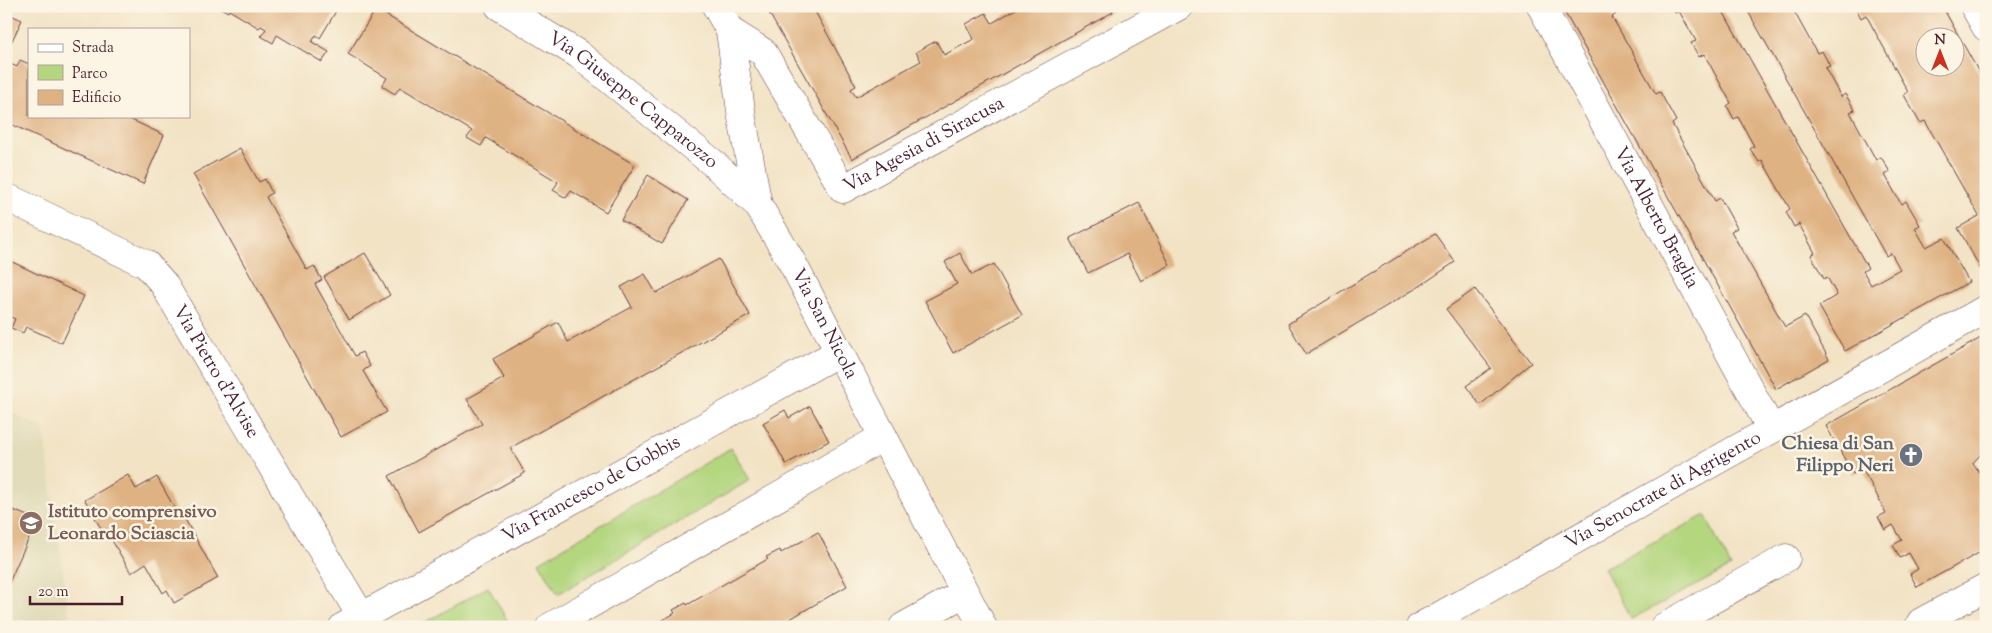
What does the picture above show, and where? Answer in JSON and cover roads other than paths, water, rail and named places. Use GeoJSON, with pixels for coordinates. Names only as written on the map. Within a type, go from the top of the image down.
{"type":"FeatureCollection","features":[{"type":"Feature","properties":{"kind":"street","name":"Via Giuseppe Capparozzo"},"geometry":{"type":"LineString","coordinates":[[499,6],[578,54],[713,163],[758,205]]}},
{"type":"Feature","properties":{"kind":"street","name":"Via San Nicola"},"geometry":{"type":"LineString","coordinates":[[716,6],[730,31],[742,118],[758,205],[793,264],[982,627]]}},
{"type":"Feature","properties":{"kind":"street","name":"Via Agesia di Siracusa"},"geometry":{"type":"LineString","coordinates":[[730,31],[763,52],[843,190],[1150,13],[1179,6]]}},
{"type":"Feature","properties":{"kind":"street","name":"Via Alberto Braglia"},"geometry":{"type":"LineString","coordinates":[[1541,6],[1772,429]]}},
{"type":"Feature","properties":{"kind":"street"},"geometry":{"type":"LineString","coordinates":[[1974,6],[1986,27]]}},
{"type":"Feature","properties":{"kind":"street","name":"Via Pietro d'Alvise"},"geometry":{"type":"LineString","coordinates":[[6,197],[146,264],[163,283],[352,621]]}},
{"type":"Feature","properties":{"kind":"street","name":"Via Senocrate di Agrigento"},"geometry":{"type":"LineString","coordinates":[[1420,627],[1986,309]]}},
{"type":"Feature","properties":{"kind":"street","name":"Via Francesco de Gobbis"},"geometry":{"type":"LineString","coordinates":[[352,621],[839,352]]}},
{"type":"Feature","properties":{"kind":"street"},"geometry":{"type":"LineString","coordinates":[[550,627],[883,437]]}},
{"type":"Feature","properties":{"kind":"street"},"geometry":{"type":"LineString","coordinates":[[1664,627],[1786,558]]}},
{"type":"Feature","properties":{"kind":"street"},"geometry":{"type":"LineString","coordinates":[[1919,627],[1921,622],[1986,587]]}},
{"type":"Feature","properties":{"kind":"street"},"geometry":{"type":"LineString","coordinates":[[902,627],[964,593]]}},
{"type":"Feature","properties":{"kind":"place","name":"Chiesa di San Filippo Neri"},"geometry":{"type":"Point","coordinates":[1911,455]}},
{"type":"Feature","properties":{"kind":"place","name":"Istituto comprensivo Leonardo Sciascia"},"geometry":{"type":"Point","coordinates":[31,523]}}]}
